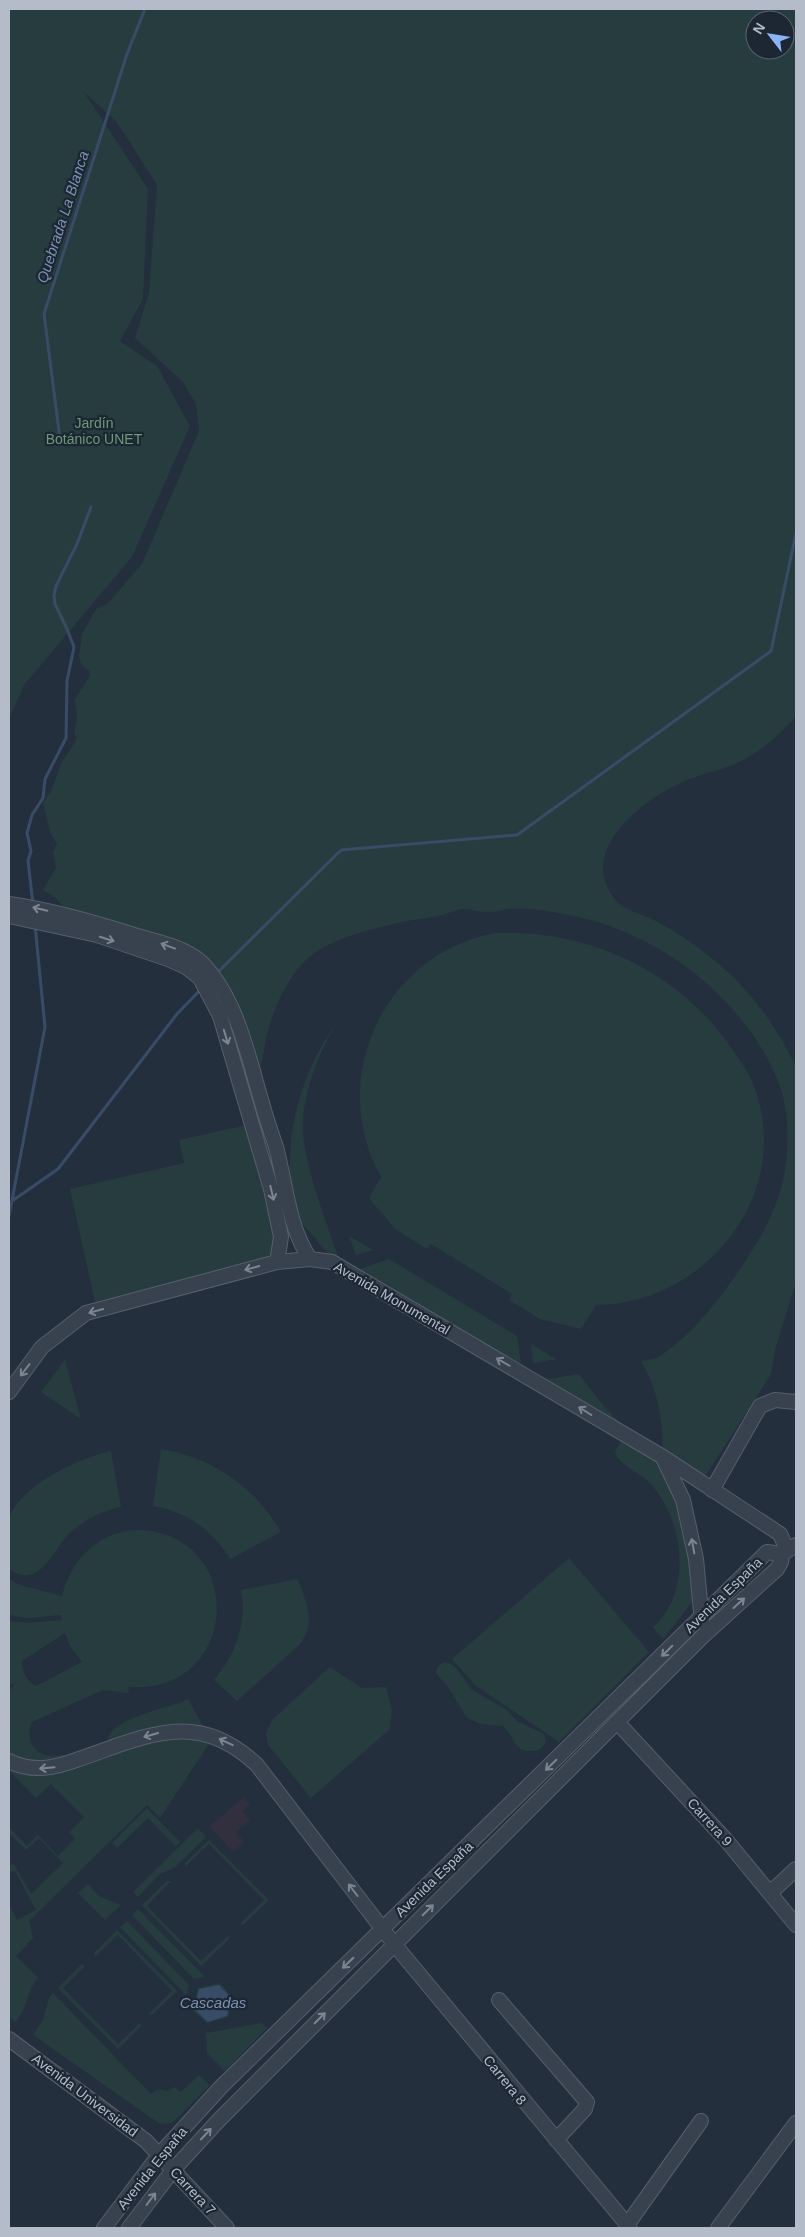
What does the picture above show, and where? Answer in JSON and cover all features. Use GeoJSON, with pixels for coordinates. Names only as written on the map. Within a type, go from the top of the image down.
{"type":"FeatureCollection","features":[{"type":"Feature","properties":{"kind":"street"},"geometry":{"type":"LineString","coordinates":[[9,904],[70,916],[174,948],[199,960],[205,975],[238,1025],[275,1146],[295,1232],[310,1259]]}},
{"type":"Feature","properties":{"kind":"street"},"geometry":{"type":"LineString","coordinates":[[9,916],[97,935],[168,958],[205,975]]}},
{"type":"Feature","properties":{"kind":"street"},"geometry":{"type":"LineString","coordinates":[[213,988],[271,1189],[281,1237],[277,1262]]}},
{"type":"Feature","properties":{"kind":"street"},"geometry":{"type":"LineString","coordinates":[[251,1122],[266,1118]]}},
{"type":"Feature","properties":{"kind":"street","name":"Avenida Monumental"},"geometry":{"type":"LineString","coordinates":[[9,1392],[42,1347],[86,1313],[277,1262],[310,1259],[334,1264],[663,1457],[780,1534],[788,1550]]}},
{"type":"Feature","properties":{"kind":"street"},"geometry":{"type":"LineString","coordinates":[[712,1490],[760,1406],[775,1400],[796,1402]]}},
{"type":"Feature","properties":{"kind":"street"},"geometry":{"type":"LineString","coordinates":[[663,1457],[683,1500],[696,1559],[703,1636]]}},
{"type":"Feature","properties":{"kind":"street","name":"Avenida España"},"geometry":{"type":"LineString","coordinates":[[104,2228],[159,2155],[222,2086],[767,1552],[788,1550]]}},
{"type":"Feature","properties":{"kind":"street","name":"Avenida España"},"geometry":{"type":"LineString","coordinates":[[129,2228],[173,2170],[226,2113],[703,1636],[777,1569],[788,1550]]}},
{"type":"Feature","properties":{"kind":"street","name":"Carrera 9"},"geometry":{"type":"LineString","coordinates":[[618,1723],[690,1800],[796,1925]]}},
{"type":"Feature","properties":{"kind":"street","name":"Carrera 8"},"geometry":{"type":"LineString","coordinates":[[9,1761],[30,1768],[54,1768],[167,1732],[197,1732],[222,1739],[246,1754],[257,1765],[535,2124],[556,2140],[629,2226]]}},
{"type":"Feature","properties":{"kind":"street"},"geometry":{"type":"LineString","coordinates":[[770,1893],[796,1870]]}},
{"type":"Feature","properties":{"kind":"street"},"geometry":{"type":"LineString","coordinates":[[498,2000],[587,2102],[585,2109],[556,2140]]}},
{"type":"Feature","properties":{"kind":"street","name":"Avenida Universidad"},"geometry":{"type":"LineString","coordinates":[[9,2039],[130,2128],[159,2155]]}},
{"type":"Feature","properties":{"kind":"street"},"geometry":{"type":"LineString","coordinates":[[629,2226],[701,2121]]}},
{"type":"Feature","properties":{"kind":"street"},"geometry":{"type":"LineString","coordinates":[[718,2228],[796,2123]]}},
{"type":"Feature","properties":{"kind":"street","name":"Carrera 7"},"geometry":{"type":"LineString","coordinates":[[159,2155],[227,2228]]}},
{"type":"Feature","properties":{"kind":"shaded area"},"geometry":{"type":"Polygon","coordinates":[[[244,1797],[250,1804],[242,1811],[250,1820],[236,1832],[244,1842],[233,1852],[210,1826],[244,1797]]]}},
{"type":"Feature","properties":{"kind":"green space","name":"Jardín Botánico UNET"},"geometry":{"type":"Polygon","coordinates":[[[9,9],[796,9],[796,716],[773,739],[747,758],[670,788],[641,807],[616,833],[608,847],[603,862],[605,882],[619,904],[671,930],[696,946],[732,976],[763,1012],[781,1039],[796,1067],[796,1282],[775,1350],[771,1374],[701,1483],[664,1458],[683,1500],[698,1595],[663,1639],[653,1627],[666,1612],[674,1595],[679,1576],[677,1536],[671,1517],[662,1499],[651,1484],[620,1461],[615,1452],[624,1435],[663,1457],[659,1407],[652,1384],[641,1361],[658,1357],[672,1348],[714,1305],[756,1244],[770,1218],[780,1191],[786,1162],[787,1142],[784,1100],[778,1081],[763,1050],[743,1022],[720,996],[694,972],[634,936],[602,924],[547,911],[508,909],[488,912],[462,909],[443,915],[402,922],[363,932],[337,941],[313,954],[290,979],[275,1008],[261,1064],[255,1078],[238,1025],[199,960],[70,916],[56,898],[43,890],[56,868],[53,852],[57,844],[50,832],[43,802],[52,788],[62,762],[76,741],[77,737],[74,734],[77,719],[75,700],[90,675],[89,671],[81,664],[79,656],[82,634],[96,609],[107,604],[142,564],[199,431],[196,404],[183,382],[135,338],[149,293],[157,185],[116,121],[84,92],[148,189],[143,299],[120,341],[157,366],[190,426],[132,557],[24,685],[9,719],[9,9]]]}},
{"type":"Feature","properties":{"kind":"green space"},"geometry":{"type":"Polygon","coordinates":[[[495,933],[563,938],[596,947],[627,960],[657,976],[684,996],[708,1019],[742,1064],[757,1095],[764,1134],[761,1172],[749,1207],[729,1239],[702,1266],[671,1287],[635,1300],[596,1305],[581,1329],[540,1319],[509,1300],[512,1294],[431,1244],[427,1249],[395,1229],[369,1198],[381,1177],[366,1139],[360,1100],[364,1062],[376,1026],[396,993],[423,966],[456,945],[495,933]]]}},
{"type":"Feature","properties":{"kind":"green space"},"geometry":{"type":"Polygon","coordinates":[[[336,1023],[322,1050],[306,1096],[303,1128],[310,1172],[338,1257],[324,1249],[297,1215],[290,1184],[291,1140],[298,1104],[317,1054],[336,1023]]]}},
{"type":"Feature","properties":{"kind":"green space"},"geometry":{"type":"Polygon","coordinates":[[[256,1123],[278,1247],[267,1259],[197,1279],[95,1302],[70,1189],[184,1163],[179,1140],[256,1123]]]}},
{"type":"Feature","properties":{"kind":"green space"},"geometry":{"type":"Polygon","coordinates":[[[349,1236],[373,1250],[356,1255],[349,1236]]]}},
{"type":"Feature","properties":{"kind":"green space"},"geometry":{"type":"Polygon","coordinates":[[[389,1259],[517,1336],[521,1365],[360,1269],[389,1259]]]}},
{"type":"Feature","properties":{"kind":"green space"},"geometry":{"type":"Polygon","coordinates":[[[531,1344],[556,1359],[557,1359],[533,1363],[531,1344]]]}},
{"type":"Feature","properties":{"kind":"green space"},"geometry":{"type":"Polygon","coordinates":[[[65,1360],[81,1419],[41,1392],[65,1360]]]}},
{"type":"Feature","properties":{"kind":"green space"},"geometry":{"type":"Polygon","coordinates":[[[579,1374],[601,1403],[626,1429],[543,1380],[579,1374]]]}},
{"type":"Feature","properties":{"kind":"green space"},"geometry":{"type":"Polygon","coordinates":[[[161,1449],[198,1459],[230,1477],[258,1501],[281,1532],[230,1559],[216,1539],[198,1524],[177,1513],[153,1506],[161,1449]]]}},
{"type":"Feature","properties":{"kind":"green space"},"geometry":{"type":"Polygon","coordinates":[[[111,1451],[121,1507],[107,1511],[75,1528],[37,1572],[29,1575],[20,1574],[9,1569],[9,1519],[18,1503],[40,1482],[54,1474],[83,1460],[111,1451]]]}},
{"type":"Feature","properties":{"kind":"green space"},"geometry":{"type":"Polygon","coordinates":[[[135,1530],[172,1537],[198,1556],[213,1582],[217,1612],[210,1641],[194,1666],[166,1683],[129,1687],[128,1693],[103,1690],[32,1722],[29,1733],[31,1741],[36,1750],[42,1754],[55,1756],[82,1751],[60,1766],[9,1761],[9,1691],[18,1681],[12,1685],[9,1681],[9,1621],[27,1623],[62,1620],[61,1615],[27,1618],[9,1615],[9,1579],[20,1585],[62,1596],[66,1583],[79,1560],[98,1543],[121,1532],[135,1530]],[[65,1633],[22,1661],[24,1672],[28,1679],[36,1686],[82,1662],[70,1646],[65,1633]]]}},
{"type":"Feature","properties":{"kind":"green space"},"geometry":{"type":"Polygon","coordinates":[[[569,1558],[649,1652],[559,1742],[475,1685],[452,1659],[569,1558]]]}},
{"type":"Feature","properties":{"kind":"green space"},"geometry":{"type":"Polygon","coordinates":[[[298,1579],[307,1604],[309,1621],[304,1637],[299,1645],[237,1701],[214,1680],[228,1660],[238,1638],[242,1614],[241,1590],[298,1579]]]}},
{"type":"Feature","properties":{"kind":"green space"},"geometry":{"type":"Polygon","coordinates":[[[444,1662],[451,1664],[457,1669],[472,1690],[507,1710],[517,1721],[544,1734],[546,1741],[542,1747],[538,1750],[525,1751],[517,1746],[503,1726],[481,1724],[467,1718],[448,1687],[436,1673],[438,1666],[444,1662]]]}},
{"type":"Feature","properties":{"kind":"green space"},"geometry":{"type":"Polygon","coordinates":[[[330,1667],[362,1688],[386,1687],[392,1710],[390,1729],[311,1798],[268,1745],[266,1733],[272,1720],[330,1667]]]}},
{"type":"Feature","properties":{"kind":"green space"},"geometry":{"type":"Polygon","coordinates":[[[188,1699],[203,1726],[189,1731],[109,1744],[109,1735],[126,1721],[188,1699]]]}},
{"type":"Feature","properties":{"kind":"green space"},"geometry":{"type":"Polygon","coordinates":[[[172,1736],[211,1741],[160,1818],[147,1805],[29,1921],[33,1938],[16,1956],[38,1978],[31,1989],[22,2012],[15,2022],[9,2017],[9,1905],[17,1920],[36,1910],[15,1871],[11,1872],[9,1866],[13,1863],[31,1894],[63,1863],[39,1838],[26,1850],[9,1833],[9,1827],[27,1846],[38,1835],[58,1856],[75,1839],[69,1832],[84,1817],[51,1784],[36,1798],[9,1771],[9,1767],[18,1770],[172,1736]]]}},
{"type":"Feature","properties":{"kind":"green space"},"geometry":{"type":"Polygon","coordinates":[[[147,1808],[180,1842],[176,1846],[148,1818],[117,1848],[112,1843],[147,1808]]]}},
{"type":"Feature","properties":{"kind":"green space"},"geometry":{"type":"Polygon","coordinates":[[[198,1828],[206,1837],[174,1868],[160,1874],[138,1897],[133,1892],[198,1828]]]}},
{"type":"Feature","properties":{"kind":"green space"},"geometry":{"type":"Polygon","coordinates":[[[209,1840],[269,1900],[244,1924],[240,1924],[264,1900],[209,1844],[185,1867],[185,1863],[209,1840]]]}},
{"type":"Feature","properties":{"kind":"green space"},"geometry":{"type":"Polygon","coordinates":[[[167,1881],[171,1881],[147,1906],[201,1961],[229,1935],[229,1939],[201,1966],[142,1905],[167,1881]]]}},
{"type":"Feature","properties":{"kind":"green space"},"geometry":{"type":"Polygon","coordinates":[[[88,1884],[99,1896],[121,1905],[105,1920],[78,1893],[88,1884]]]}},
{"type":"Feature","properties":{"kind":"green space"},"geometry":{"type":"Polygon","coordinates":[[[138,1909],[205,1977],[194,1979],[132,1915],[138,1909]]]}},
{"type":"Feature","properties":{"kind":"green space"},"geometry":{"type":"Polygon","coordinates":[[[127,1921],[189,1985],[186,1995],[120,1927],[127,1921]]]}},
{"type":"Feature","properties":{"kind":"green space"},"geometry":{"type":"Polygon","coordinates":[[[117,1930],[177,1991],[152,2015],[149,2014],[172,1991],[118,1935],[95,1957],[94,1953],[117,1930]]]}},
{"type":"Feature","properties":{"kind":"green space"},"geometry":{"type":"Polygon","coordinates":[[[82,1964],[85,1966],[63,1988],[118,2044],[140,2023],[141,2026],[118,2049],[58,1988],[82,1964]]]}},
{"type":"Feature","properties":{"kind":"green space","name":"Cascadas"},"geometry":{"type":"Polygon","coordinates":[[[220,1983],[233,1998],[228,2017],[207,2023],[192,2010],[198,1988],[220,1983]],[[231,1998],[208,2022],[227,2016],[231,1998]]]}},
{"type":"Feature","properties":{"kind":"green space"},"geometry":{"type":"Polygon","coordinates":[[[53,1993],[151,2094],[157,2089],[168,2091],[175,2087],[181,2092],[199,2075],[210,2085],[172,2123],[160,2124],[33,2035],[43,2020],[49,1998],[53,1993]]]}},
{"type":"Feature","properties":{"kind":"green space"},"geometry":{"type":"Polygon","coordinates":[[[261,2023],[267,2028],[225,2071],[207,2053],[206,2033],[261,2023]]]}},
{"type":"Feature","properties":{"kind":"water","name":"Cascadas"},"geometry":{"type":"Polygon","coordinates":[[[219,1985],[231,1998],[227,2016],[208,2022],[194,2009],[199,1989],[219,1985]]]}},
{"type":"Feature","properties":{"kind":"waterway","name":"Quebrada La Blanca"},"geometry":{"type":"LineString","coordinates":[[60,439],[44,314],[127,54],[145,9]]}},
{"type":"Feature","properties":{"kind":"waterway","name":"Quebrada La Blanca"},"geometry":{"type":"LineString","coordinates":[[33,904],[28,861],[31,851],[27,833],[32,815],[43,798],[45,779],[66,738],[67,681],[74,647],[55,604],[54,595],[56,586],[77,544],[91,507]]}},
{"type":"Feature","properties":{"kind":"waterway"},"geometry":{"type":"LineString","coordinates":[[216,974],[341,850],[517,835],[771,651],[796,533]]}},
{"type":"Feature","properties":{"kind":"waterway"},"geometry":{"type":"LineString","coordinates":[[9,1216],[45,1027],[35,925]]}},
{"type":"Feature","properties":{"kind":"waterway"},"geometry":{"type":"LineString","coordinates":[[12,1201],[58,1169],[177,1014],[201,989]]}}]}
